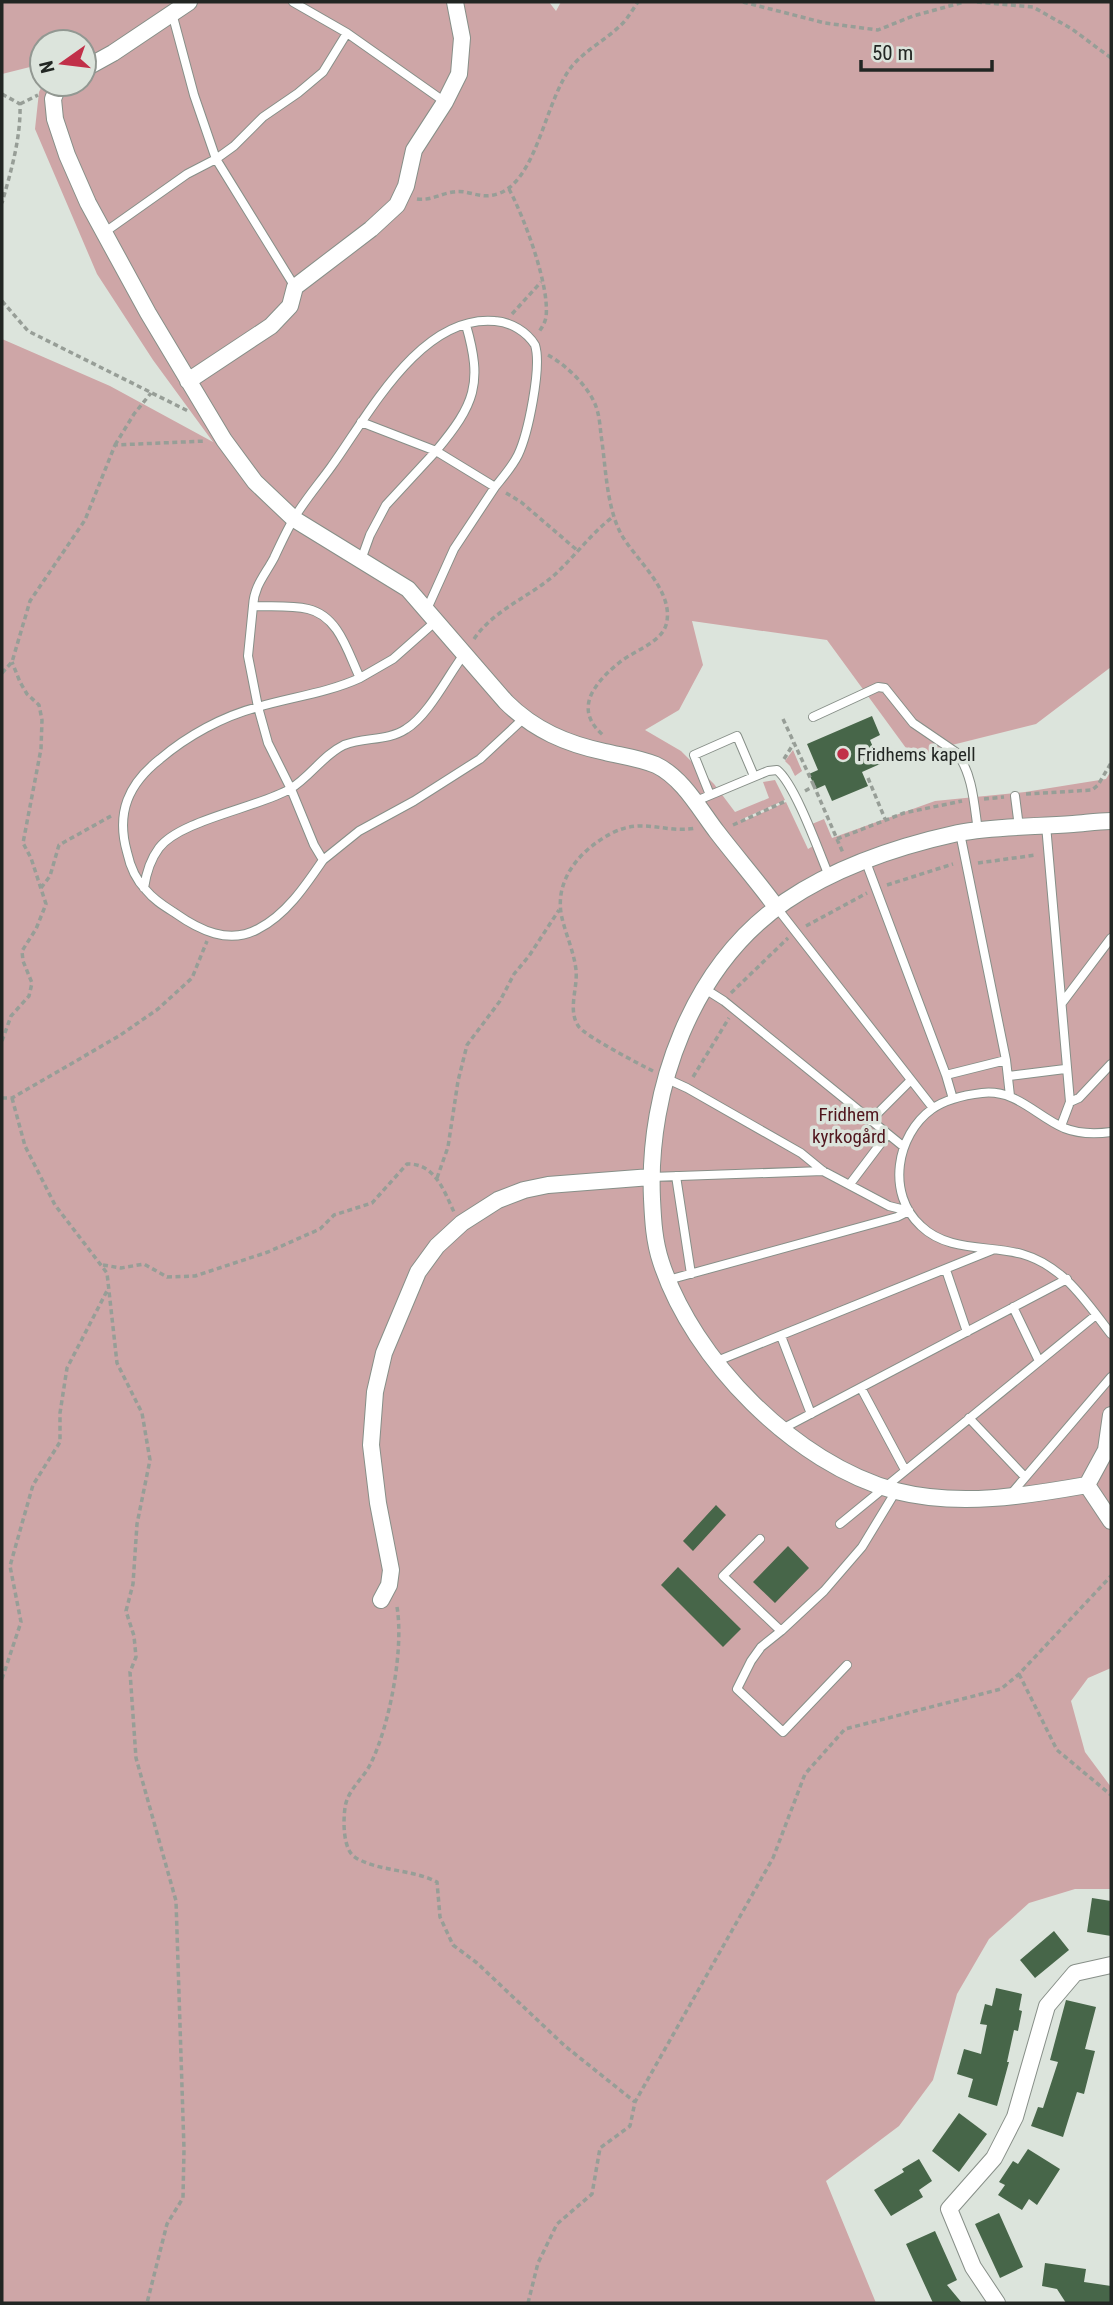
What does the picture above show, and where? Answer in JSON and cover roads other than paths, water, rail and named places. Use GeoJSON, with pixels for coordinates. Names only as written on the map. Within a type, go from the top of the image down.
{"type":"FeatureCollection","features":[{"type":"Feature","properties":{"kind":"street"},"geometry":{"type":"LineString","coordinates":[[98,62],[189,2]]}},
{"type":"Feature","properties":{"kind":"street"},"geometry":{"type":"LineString","coordinates":[[188,381],[271,326],[290,306],[295,287],[371,229],[397,205],[402,197],[414,150],[457,81],[461,29],[455,2]]}},
{"type":"Feature","properties":{"kind":"street"},"geometry":{"type":"LineString","coordinates":[[53,98],[55,119],[88,203],[188,381],[224,440],[255,482],[294,519],[408,589],[523,719],[569,743],[625,755],[663,769],[702,799],[777,908]]}},
{"type":"Feature","properties":{"kind":"street"},"geometry":{"type":"LineString","coordinates":[[1087,1485],[1009,1498],[950,1498],[890,1488],[855,1475],[790,1437],[736,1388],[688,1321],[668,1280],[655,1240],[652,1177],[658,1112],[679,1039],[705,989],[743,939],[777,908],[829,876],[887,854],[960,833],[1111,821]]}},
{"type":"Feature","properties":{"kind":"street"},"geometry":{"type":"LineString","coordinates":[[381,1600],[389,1585],[391,1565],[376,1487],[371,1434],[378,1374],[400,1311],[418,1272],[437,1246],[462,1223],[498,1200],[524,1190],[559,1184],[652,1177]]}},
{"type":"Feature","properties":{"kind":"street"},"geometry":{"type":"LineString","coordinates":[[1087,1485],[1106,1450],[1111,1415]]}},
{"type":"Feature","properties":{"kind":"street"},"geometry":{"type":"LineString","coordinates":[[1087,1485],[1111,1521]]}},
{"type":"Feature","properties":{"kind":"street"},"geometry":{"type":"LineString","coordinates":[[997,2303],[973,2267],[949,2209],[994,2158],[1016,2117],[1047,2006],[1074,1972],[1111,1965]]}},
{"type":"Feature","properties":{"kind":"lane"},"geometry":{"type":"LineString","coordinates":[[293,2],[347,33],[445,102]]}},
{"type":"Feature","properties":{"kind":"lane"},"geometry":{"type":"LineString","coordinates":[[172,13],[194,95],[216,159],[295,287]]}},
{"type":"Feature","properties":{"kind":"lane"},"geometry":{"type":"LineString","coordinates":[[105,232],[187,174],[234,146],[262,117],[323,72],[347,33]]}},
{"type":"Feature","properties":{"kind":"lane"},"geometry":{"type":"LineString","coordinates":[[323,860],[268,743],[258,707],[248,656],[253,596],[294,519],[388,386],[427,345],[444,333],[490,320],[517,328],[535,346],[534,391],[517,457],[454,549],[431,615],[393,659],[360,678],[328,690],[258,707],[201,732],[169,751],[141,777],[123,811],[126,851],[133,871],[156,901],[187,922],[210,933],[230,936],[260,929],[295,897],[323,860],[359,831],[414,801],[480,759],[523,719]]}},
{"type":"Feature","properties":{"kind":"lane"},"geometry":{"type":"LineString","coordinates":[[361,560],[370,535],[386,505],[436,451],[466,411],[474,387],[475,362],[466,325]]}},
{"type":"Feature","properties":{"kind":"lane"},"geometry":{"type":"LineString","coordinates":[[361,422],[436,451],[495,487]]}},
{"type":"Feature","properties":{"kind":"lane"},"geometry":{"type":"LineString","coordinates":[[253,606],[303,608],[320,614],[334,625],[360,678]]}},
{"type":"Feature","properties":{"kind":"lane"},"geometry":{"type":"LineString","coordinates":[[144,888],[153,857],[169,839],[203,821],[262,802],[291,789],[331,753],[343,746],[399,733],[409,728],[420,718],[465,653]]}},
{"type":"Feature","properties":{"kind":"lane"},"geometry":{"type":"LineString","coordinates":[[813,717],[878,687],[885,688],[913,723],[961,758],[971,785],[978,831]]}},
{"type":"Feature","properties":{"kind":"lane"},"geometry":{"type":"LineString","coordinates":[[754,776],[737,736],[694,755],[702,799],[754,776],[777,770],[794,797],[829,876]]}},
{"type":"Feature","properties":{"kind":"lane"},"geometry":{"type":"LineString","coordinates":[[1015,796],[1019,827]]}},
{"type":"Feature","properties":{"kind":"lane"},"geometry":{"type":"LineString","coordinates":[[1046,825],[1069,1102],[1061,1126]]}},
{"type":"Feature","properties":{"kind":"lane"},"geometry":{"type":"LineString","coordinates":[[960,833],[1006,1060],[1010,1096]]}},
{"type":"Feature","properties":{"kind":"lane"},"geometry":{"type":"LineString","coordinates":[[866,862],[953,1099]]}},
{"type":"Feature","properties":{"kind":"lane"},"geometry":{"type":"LineString","coordinates":[[777,908],[933,1108]]}},
{"type":"Feature","properties":{"kind":"lane"},"geometry":{"type":"LineString","coordinates":[[1062,1003],[1111,938]]}},
{"type":"Feature","properties":{"kind":"lane"},"geometry":{"type":"LineString","coordinates":[[705,989],[904,1147]]}},
{"type":"Feature","properties":{"kind":"lane"},"geometry":{"type":"LineString","coordinates":[[946,1076],[1006,1060]]}},
{"type":"Feature","properties":{"kind":"lane"},"geometry":{"type":"LineString","coordinates":[[1069,1102],[1079,1098],[1111,1064]]}},
{"type":"Feature","properties":{"kind":"lane"},"geometry":{"type":"LineString","coordinates":[[1009,1076],[1065,1069]]}},
{"type":"Feature","properties":{"kind":"lane"},"geometry":{"type":"LineString","coordinates":[[666,1079],[687,1088],[801,1153],[823,1171],[889,1206],[909,1211]]}},
{"type":"Feature","properties":{"kind":"lane"},"geometry":{"type":"LineString","coordinates":[[870,1121],[910,1080]]}},
{"type":"Feature","properties":{"kind":"lane"},"geometry":{"type":"LineString","coordinates":[[1111,1132],[1090,1133],[1061,1126],[1010,1096],[990,1092],[953,1099],[933,1108],[912,1128],[904,1147],[899,1174],[909,1211],[919,1225],[933,1236],[955,1244],[1023,1254],[1044,1263],[1067,1279],[1111,1334]]}},
{"type":"Feature","properties":{"kind":"lane"},"geometry":{"type":"LineString","coordinates":[[850,1184],[887,1135]]}},
{"type":"Feature","properties":{"kind":"lane"},"geometry":{"type":"LineString","coordinates":[[652,1177],[823,1171]]}},
{"type":"Feature","properties":{"kind":"lane"},"geometry":{"type":"LineString","coordinates":[[676,1176],[691,1274]]}},
{"type":"Feature","properties":{"kind":"lane"},"geometry":{"type":"LineString","coordinates":[[668,1280],[897,1217],[909,1211]]}},
{"type":"Feature","properties":{"kind":"lane"},"geometry":{"type":"LineString","coordinates":[[717,1361],[995,1249]]}},
{"type":"Feature","properties":{"kind":"lane"},"geometry":{"type":"LineString","coordinates":[[946,1270],[967,1332]]}},
{"type":"Feature","properties":{"kind":"lane"},"geometry":{"type":"LineString","coordinates":[[781,1430],[1067,1279]]}},
{"type":"Feature","properties":{"kind":"lane"},"geometry":{"type":"LineString","coordinates":[[1013,1307],[1039,1361]]}},
{"type":"Feature","properties":{"kind":"lane"},"geometry":{"type":"LineString","coordinates":[[847,1665],[783,1732],[737,1689],[761,1647],[824,1591],[862,1547],[890,1488],[905,1470],[1096,1315]]}},
{"type":"Feature","properties":{"kind":"lane"},"geometry":{"type":"LineString","coordinates":[[781,1336],[811,1414]]}},
{"type":"Feature","properties":{"kind":"lane"},"geometry":{"type":"LineString","coordinates":[[1009,1498],[1111,1377]]}},
{"type":"Feature","properties":{"kind":"lane"},"geometry":{"type":"LineString","coordinates":[[861,1388],[905,1470]]}},
{"type":"Feature","properties":{"kind":"lane"},"geometry":{"type":"LineString","coordinates":[[969,1418],[1025,1477]]}},
{"type":"Feature","properties":{"kind":"lane"},"geometry":{"type":"LineString","coordinates":[[840,1524],[890,1488]]}},
{"type":"Feature","properties":{"kind":"lane"},"geometry":{"type":"LineString","coordinates":[[760,1539],[723,1576],[781,1632]]}},
{"type":"Feature","properties":{"kind":"place","name":"Fridhems kapell"},"geometry":{"type":"Point","coordinates":[843,754]}},
{"type":"Feature","properties":{"kind":"park label","name":"Fridhem kyrkogård"},"geometry":{"type":"Point","coordinates":[849,1125]}}]}
